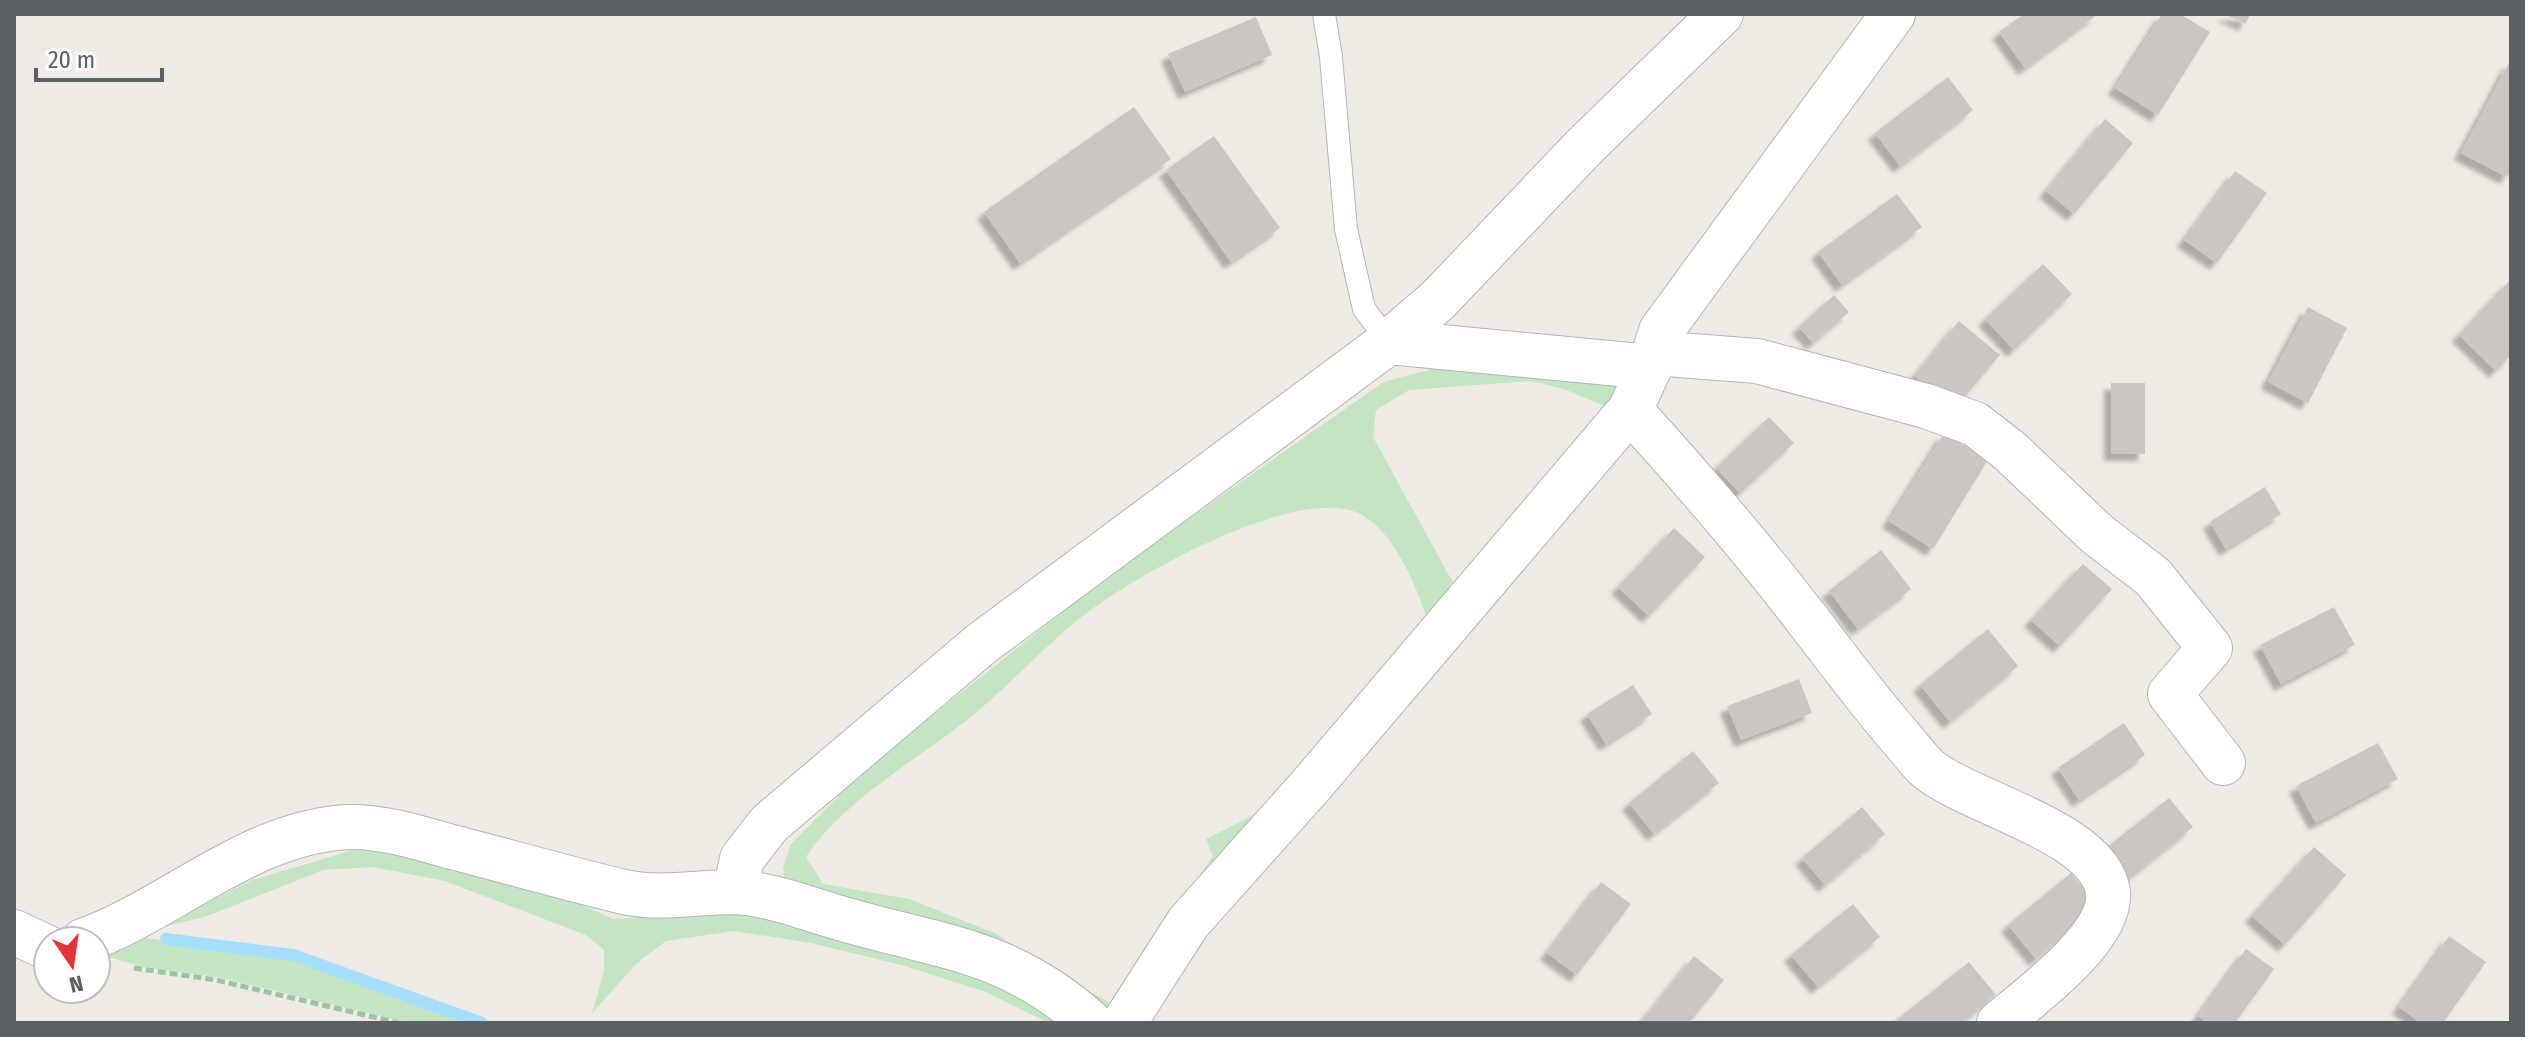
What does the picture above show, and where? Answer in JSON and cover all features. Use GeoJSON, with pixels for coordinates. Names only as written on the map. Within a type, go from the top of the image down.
{"type":"FeatureCollection","features":[{"type":"Feature","properties":{"kind":"street"},"geometry":{"type":"LineString","coordinates":[[735,892],[742,859],[769,824],[900,710],[1098,556],[1389,342],[1438,300],[1585,146],[1721,14]]}},
{"type":"Feature","properties":{"kind":"street"},"geometry":{"type":"LineString","coordinates":[[1124,1023],[1188,923],[1313,783],[1630,410],[1661,331],[1893,14]]}},
{"type":"Feature","properties":{"kind":"street"},"geometry":{"type":"LineString","coordinates":[[1389,342],[1652,360],[1757,361],[1926,406],[1975,424],[2011,452],[2097,534],[2153,577],[2210,648],[2170,694],[2223,763]]}},
{"type":"Feature","properties":{"kind":"street"},"geometry":{"type":"LineString","coordinates":[[1630,410],[1737,528],[1883,717],[1928,769],[2012,816],[2046,827],[2087,857],[2103,875],[2108,895],[2103,916],[2075,959],[1999,1023]]}},
{"type":"Feature","properties":{"kind":"street"},"geometry":{"type":"LineString","coordinates":[[112,930],[280,841],[347,827],[429,841],[628,893],[685,896],[735,892],[979,954],[1041,983],[1091,1023]]}},
{"type":"Feature","properties":{"kind":"lane"},"geometry":{"type":"LineString","coordinates":[[1324,14],[1331,57],[1346,229],[1364,309],[1389,342]]}},
{"type":"Feature","properties":{"kind":"path"},"geometry":{"type":"LineString","coordinates":[[127,966],[216,980],[399,1023]]}},
{"type":"Feature","properties":{"kind":"green space"},"geometry":{"type":"Polygon","coordinates":[[[1436,368],[1628,377],[1612,409],[1564,389],[1531,381],[1409,390],[1376,410],[1373,437],[1458,592],[1430,626],[1400,556],[1376,525],[1361,515],[1345,509],[1315,508],[1241,528],[1125,587],[1070,626],[967,720],[859,800],[821,837],[806,857],[823,884],[909,899],[997,934],[1041,965],[1111,1003],[1213,856],[1206,839],[1284,800],[1113,1023],[787,893],[783,868],[791,844],[864,770],[1104,579],[1306,436],[1384,382],[1436,368]]]}},
{"type":"Feature","properties":{"kind":"green space"},"geometry":{"type":"Polygon","coordinates":[[[364,847],[412,855],[582,905],[614,919],[700,912],[746,915],[894,950],[1016,994],[1067,1023],[1049,1023],[986,992],[905,966],[811,943],[734,931],[666,941],[637,963],[592,1013],[604,972],[604,950],[586,935],[445,881],[373,867],[324,870],[204,917],[159,928],[252,880],[364,847]]]}},
{"type":"Feature","properties":{"kind":"green space"},"geometry":{"type":"Polygon","coordinates":[[[145,938],[293,958],[475,1023],[410,1023],[217,977],[143,967],[112,958],[112,953],[145,938]]]}},
{"type":"Feature","properties":{"kind":"building"},"geometry":{"type":"Polygon","coordinates":[[[2024,14],[2098,14],[2025,68],[1999,32],[2024,14]]]}},
{"type":"Feature","properties":{"kind":"building"},"geometry":{"type":"Polygon","coordinates":[[[2162,14],[2180,14],[2210,32],[2158,115],[2115,88],[2162,14]]]}},
{"type":"Feature","properties":{"kind":"building"},"geometry":{"type":"Polygon","coordinates":[[[2224,14],[2250,14],[2246,24],[2224,14]]]}},
{"type":"Feature","properties":{"kind":"building"},"geometry":{"type":"Polygon","coordinates":[[[1256,17],[1272,55],[1185,92],[1168,54],[1256,17]]]}},
{"type":"Feature","properties":{"kind":"building"},"geometry":{"type":"Polygon","coordinates":[[[2511,59],[2511,171],[2507,177],[2461,153],[2511,59]]]}},
{"type":"Feature","properties":{"kind":"building"},"geometry":{"type":"Polygon","coordinates":[[[1948,77],[1973,110],[1900,166],[1875,133],[1948,77]]]}},
{"type":"Feature","properties":{"kind":"building"},"geometry":{"type":"Polygon","coordinates":[[[1134,107],[1171,159],[1020,263],[984,212],[1134,107]]]}},
{"type":"Feature","properties":{"kind":"building"},"geometry":{"type":"Polygon","coordinates":[[[2105,119],[2133,143],[2074,214],[2046,191],[2105,119]]]}},
{"type":"Feature","properties":{"kind":"building"},"geometry":{"type":"Polygon","coordinates":[[[1214,136],[1280,228],[1231,262],[1166,170],[1214,136]]]}},
{"type":"Feature","properties":{"kind":"building"},"geometry":{"type":"Polygon","coordinates":[[[2235,171],[2267,193],[2217,263],[2184,240],[2235,171]]]}},
{"type":"Feature","properties":{"kind":"building"},"geometry":{"type":"Polygon","coordinates":[[[1897,194],[1922,227],[1842,285],[1818,252],[1897,194]]]}},
{"type":"Feature","properties":{"kind":"building"},"geometry":{"type":"Polygon","coordinates":[[[2043,264],[2072,294],[2014,350],[1985,319],[2043,264]]]}},
{"type":"Feature","properties":{"kind":"building"},"geometry":{"type":"Polygon","coordinates":[[[2511,279],[2511,355],[2496,371],[2459,335],[2511,279]]]}},
{"type":"Feature","properties":{"kind":"building"},"geometry":{"type":"Polygon","coordinates":[[[1834,295],[1849,312],[1813,343],[1799,327],[1834,295]]]}},
{"type":"Feature","properties":{"kind":"building"},"geometry":{"type":"Polygon","coordinates":[[[2308,307],[2347,328],[2308,403],[2268,382],[2308,307]]]}},
{"type":"Feature","properties":{"kind":"building"},"geometry":{"type":"Polygon","coordinates":[[[1959,321],[2000,355],[1955,408],[1915,376],[1959,321]]]}},
{"type":"Feature","properties":{"kind":"building"},"geometry":{"type":"Polygon","coordinates":[[[2111,383],[2145,383],[2145,454],[2111,454],[2111,383]]]}},
{"type":"Feature","properties":{"kind":"building"},"geometry":{"type":"Polygon","coordinates":[[[1769,417],[1794,443],[1740,493],[1716,468],[1769,417]]]}},
{"type":"Feature","properties":{"kind":"building"},"geometry":{"type":"Polygon","coordinates":[[[1944,433],[1988,460],[1933,549],[1889,521],[1944,433]]]}},
{"type":"Feature","properties":{"kind":"building"},"geometry":{"type":"Polygon","coordinates":[[[2265,487],[2281,514],[2226,549],[2210,522],[2265,487]]]}},
{"type":"Feature","properties":{"kind":"building"},"geometry":{"type":"Polygon","coordinates":[[[1674,528],[1705,557],[1649,616],[1618,587],[1674,528]]]}},
{"type":"Feature","properties":{"kind":"building"},"geometry":{"type":"Polygon","coordinates":[[[1881,550],[1911,589],[1858,629],[1829,591],[1881,550]]]}},
{"type":"Feature","properties":{"kind":"building"},"geometry":{"type":"Polygon","coordinates":[[[2083,564],[2112,589],[2060,646],[2031,620],[2083,564]]]}},
{"type":"Feature","properties":{"kind":"building"},"geometry":{"type":"Polygon","coordinates":[[[2334,607],[2355,645],[2281,684],[2260,645],[2334,607]]]}},
{"type":"Feature","properties":{"kind":"building"},"geometry":{"type":"Polygon","coordinates":[[[1988,629],[2018,666],[1950,722],[1920,685],[1988,629]]]}},
{"type":"Feature","properties":{"kind":"building"},"geometry":{"type":"Polygon","coordinates":[[[1799,679],[1812,713],[1741,740],[1727,706],[1799,679]]]}},
{"type":"Feature","properties":{"kind":"building"},"geometry":{"type":"Polygon","coordinates":[[[1633,685],[1652,714],[1606,744],[1587,714],[1633,685]]]}},
{"type":"Feature","properties":{"kind":"building"},"geometry":{"type":"Polygon","coordinates":[[[2124,723],[2145,755],[2079,800],[2058,768],[2124,723]]]}},
{"type":"Feature","properties":{"kind":"building"},"geometry":{"type":"Polygon","coordinates":[[[2378,743],[2398,779],[2316,823],[2296,786],[2378,743]]]}},
{"type":"Feature","properties":{"kind":"building"},"geometry":{"type":"Polygon","coordinates":[[[1693,751],[1719,783],[1654,834],[1629,803],[1693,751]]]}},
{"type":"Feature","properties":{"kind":"building"},"geometry":{"type":"Polygon","coordinates":[[[2169,798],[2193,827],[2129,878],[2106,848],[2169,798]]]}},
{"type":"Feature","properties":{"kind":"building"},"geometry":{"type":"Polygon","coordinates":[[[1862,807],[1885,834],[1825,885],[1802,858],[1862,807]]]}},
{"type":"Feature","properties":{"kind":"building"},"geometry":{"type":"Polygon","coordinates":[[[2314,847],[2346,875],[2285,945],[2252,916],[2314,847]]]}},
{"type":"Feature","properties":{"kind":"building"},"geometry":{"type":"Polygon","coordinates":[[[2071,873],[2099,906],[2036,959],[2008,925],[2071,873]]]}},
{"type":"Feature","properties":{"kind":"building"},"geometry":{"type":"Polygon","coordinates":[[[1601,882],[1631,904],[1577,975],[1547,953],[1601,882]]]}},
{"type":"Feature","properties":{"kind":"building"},"geometry":{"type":"Polygon","coordinates":[[[1853,904],[1880,937],[1818,987],[1791,955],[1853,904]]]}},
{"type":"Feature","properties":{"kind":"building"},"geometry":{"type":"Polygon","coordinates":[[[2449,936],[2486,962],[2443,1023],[2421,1023],[2399,1007],[2449,936]]]}},
{"type":"Feature","properties":{"kind":"building"},"geometry":{"type":"Polygon","coordinates":[[[2246,949],[2274,969],[2235,1023],[2208,1023],[2198,1016],[2246,949]]]}},
{"type":"Feature","properties":{"kind":"building"},"geometry":{"type":"Polygon","coordinates":[[[1694,956],[1724,980],[1689,1023],[1641,1023],[1694,956]]]}},
{"type":"Feature","properties":{"kind":"building"},"geometry":{"type":"Polygon","coordinates":[[[1969,962],[1996,995],[1961,1023],[1903,1023],[1899,1018],[1969,962]]]}},
{"type":"Feature","properties":{"kind":"waterway"},"geometry":{"type":"LineString","coordinates":[[166,939],[293,955],[482,1023]]}}]}
